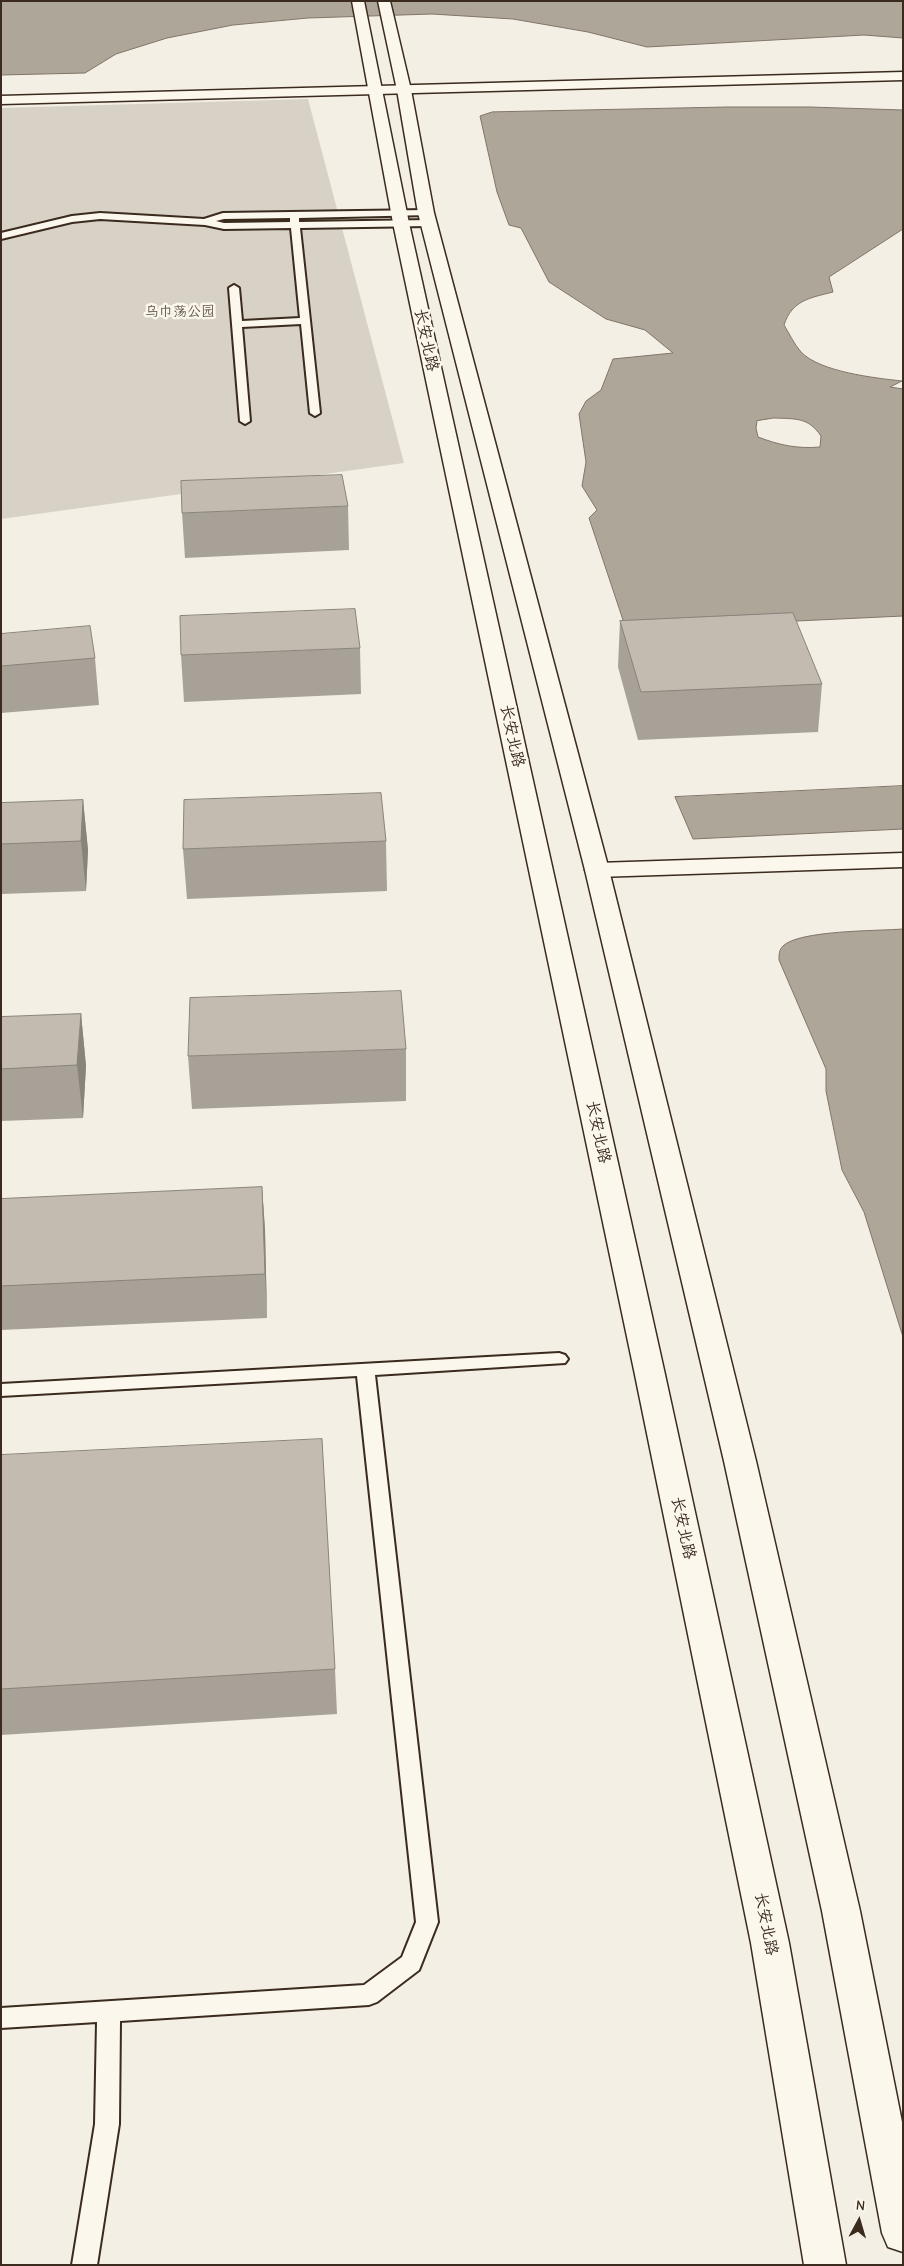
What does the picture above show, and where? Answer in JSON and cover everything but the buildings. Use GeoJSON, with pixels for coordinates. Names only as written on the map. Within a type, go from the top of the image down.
{"type":"FeatureCollection","features":[{"type":"Feature","properties":{"kind":"main road","name":"长安北路"},"geometry":{"type":"LineString","coordinates":[[360,10],[374,91],[400,218],[649,1370],[768,1933],[825,2265]]}},
{"type":"Feature","properties":{"kind":"main road","name":"长安北路"},"geometry":{"type":"LineString","coordinates":[[386,10],[404,90],[427,218],[598,870],[737,1452],[837,1892],[903,2233]]}},
{"type":"Feature","properties":{"kind":"main road"},"geometry":{"type":"LineString","coordinates":[[1,100],[903,76]]}},
{"type":"Feature","properties":{"kind":"main road"},"geometry":{"type":"LineString","coordinates":[[598,870],[903,860]]}},
{"type":"Feature","properties":{"kind":"lane"},"geometry":{"type":"LineString","coordinates":[[1,236],[72,219],[100,216],[204,222],[224,216],[294,220],[427,218]]}},
{"type":"Feature","properties":{"kind":"lane"},"geometry":{"type":"LineString","coordinates":[[294,220],[315,412]]}},
{"type":"Feature","properties":{"kind":"lane"},"geometry":{"type":"LineString","coordinates":[[234,288],[245,421]]}},
{"type":"Feature","properties":{"kind":"lane"},"geometry":{"type":"LineString","coordinates":[[236,324],[304,321]]}},
{"type":"Feature","properties":{"kind":"lane"},"geometry":{"type":"LineString","coordinates":[[1,1390],[559,1359]]}},
{"type":"Feature","properties":{"kind":"lane"},"geometry":{"type":"LineString","coordinates":[[1,2018],[369,1995],[411,1963],[427,1922],[365,1370]]}},
{"type":"Feature","properties":{"kind":"lane"},"geometry":{"type":"LineString","coordinates":[[84,2265],[107,2124],[109,2011]]}},
{"type":"Feature","properties":{"kind":"green space","name":"乌巾荡公园"},"geometry":{"type":"Polygon","coordinates":[[[308,99],[404,463],[1,519],[1,108],[308,99]]]}},
{"type":"Feature","properties":{"kind":"shaded area"},"geometry":{"type":"Polygon","coordinates":[[[1,1],[903,1],[903,38],[864,35],[647,47],[588,32],[513,19],[432,14],[308,18],[233,25],[167,38],[116,54],[85,73],[1,75],[1,1]]]}},
{"type":"Feature","properties":{"kind":"shaded area"},"geometry":{"type":"Polygon","coordinates":[[[727,107],[903,110],[903,229],[829,277],[833,292],[809,298],[797,305],[787,317],[784,325],[801,352],[821,365],[849,373],[902,381],[890,387],[903,389],[903,616],[626,629],[589,518],[597,510],[582,486],[586,462],[579,414],[586,401],[601,390],[613,359],[673,353],[645,330],[606,319],[549,282],[521,228],[509,225],[497,192],[480,116],[492,112],[727,107]],[[774,418],[757,421],[758,437],[788,446],[820,447],[821,436],[811,425],[801,420],[774,418]]]}},
{"type":"Feature","properties":{"kind":"shaded area"},"geometry":{"type":"Polygon","coordinates":[[[903,786],[903,829],[693,839],[675,797],[903,786]]]}},
{"type":"Feature","properties":{"kind":"shaded area"},"geometry":{"type":"Polygon","coordinates":[[[903,929],[903,1337],[864,1212],[842,1170],[826,1091],[826,1069],[779,960],[783,946],[805,937],[840,932],[903,929]]]}}]}
